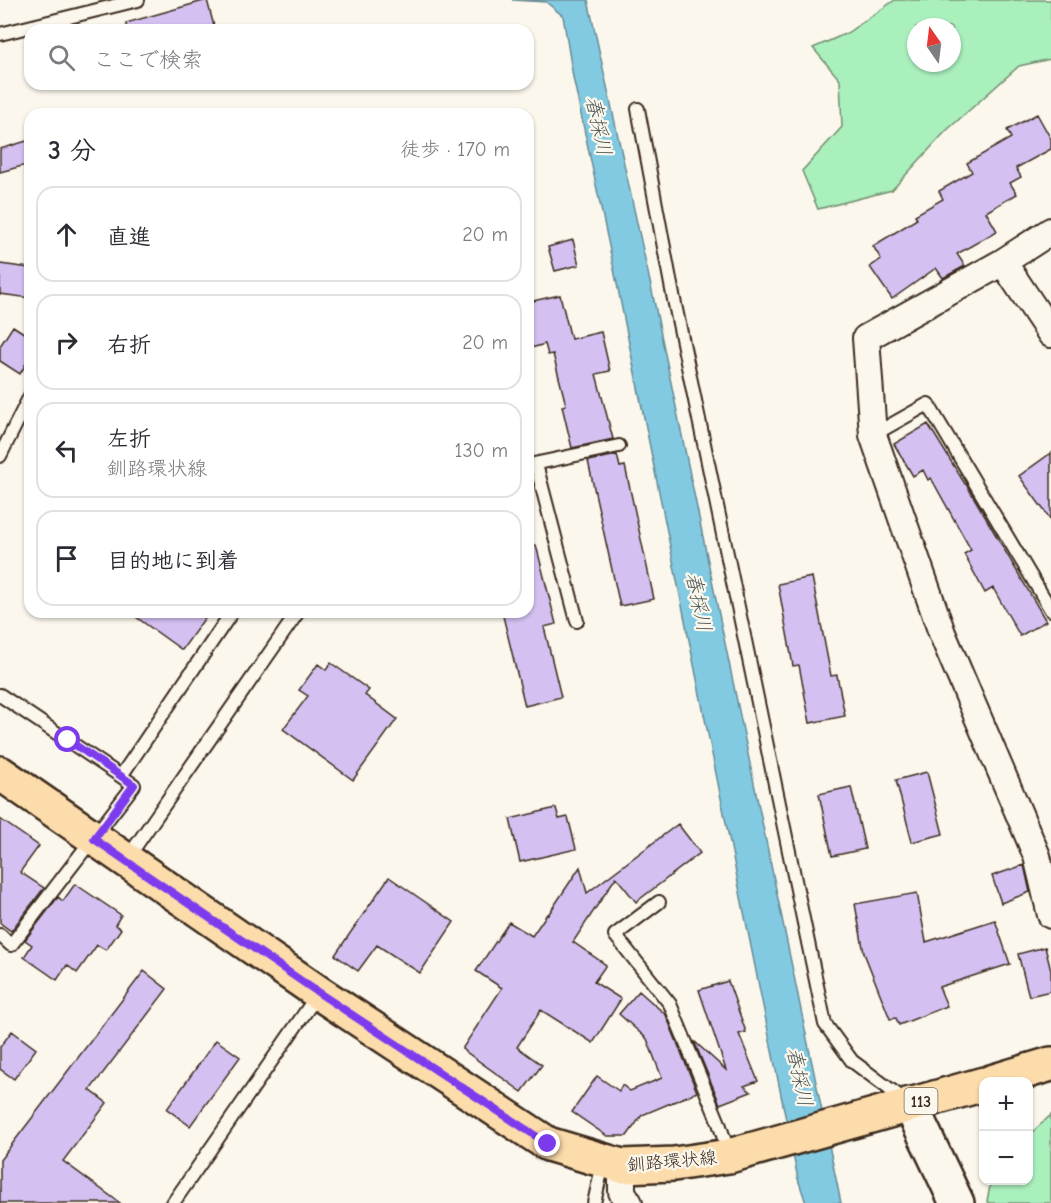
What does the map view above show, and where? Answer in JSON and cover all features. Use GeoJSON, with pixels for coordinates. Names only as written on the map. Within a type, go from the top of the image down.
{"type":"FeatureCollection","features":[{"type":"Feature","properties":{"kind":"main road","name":"釧路環状線"},"geometry":{"type":"LineString","coordinates":[[2,780],[94,839],[319,993],[548,1144],[613,1163],[674,1164],[729,1156],[979,1085]]}},
{"type":"Feature","properties":{"kind":"main road"},"geometry":{"type":"LineString","coordinates":[[1007,1077],[1051,1064]]}},
{"type":"Feature","properties":{"kind":"street"},"geometry":{"type":"LineString","coordinates":[[1051,231],[1003,262],[866,338],[873,435],[942,633],[1037,856],[1051,915]]}},
{"type":"Feature","properties":{"kind":"street"},"geometry":{"type":"LineString","coordinates":[[1003,262],[1051,333]]}},
{"type":"Feature","properties":{"kind":"street"},"geometry":{"type":"LineString","coordinates":[[910,1104],[957,1203]]}},
{"type":"Feature","properties":{"kind":"street"},"geometry":{"type":"LineString","coordinates":[[613,1163],[628,1203]]}},
{"type":"Feature","properties":{"kind":"lane"},"geometry":{"type":"LineString","coordinates":[[41,24],[138,0]]}},
{"type":"Feature","properties":{"kind":"lane"},"geometry":{"type":"LineString","coordinates":[[0,34],[24,28]]}},
{"type":"Feature","properties":{"kind":"lane"},"geometry":{"type":"LineString","coordinates":[[638,109],[672,291],[825,1024],[852,1060],[910,1104]]}},
{"type":"Feature","properties":{"kind":"lane"},"geometry":{"type":"LineString","coordinates":[[873,435],[928,404],[1051,610]]}},
{"type":"Feature","properties":{"kind":"lane"},"geometry":{"type":"LineString","coordinates":[[0,456],[24,408]]}},
{"type":"Feature","properties":{"kind":"lane"},"geometry":{"type":"LineString","coordinates":[[534,465],[619,446]]}},
{"type":"Feature","properties":{"kind":"lane"},"geometry":{"type":"LineString","coordinates":[[534,472],[577,621]]}},
{"type":"Feature","properties":{"kind":"lane"},"geometry":{"type":"LineString","coordinates":[[121,776],[228,618]]}},
{"type":"Feature","properties":{"kind":"lane"},"geometry":{"type":"LineString","coordinates":[[126,861],[294,618]]}},
{"type":"Feature","properties":{"kind":"lane"},"geometry":{"type":"LineString","coordinates":[[0,695],[134,785],[12,945],[0,935]]}},
{"type":"Feature","properties":{"kind":"lane"},"geometry":{"type":"LineString","coordinates":[[659,902],[615,935],[670,1004],[719,1123],[729,1156]]}},
{"type":"Feature","properties":{"kind":"lane"},"geometry":{"type":"LineString","coordinates":[[173,1203],[319,993]]}},
{"type":"Feature","properties":{"kind":"lane"},"geometry":{"type":"LineString","coordinates":[[594,1203],[613,1163]]}},
{"type":"Feature","properties":{"kind":"green space"},"geometry":{"type":"Polygon","coordinates":[[[895,0],[1051,0],[1051,59],[1019,66],[946,131],[892,190],[818,209],[802,171],[842,127],[840,80],[813,48],[847,33],[895,0]]]}},
{"type":"Feature","properties":{"kind":"green space"},"geometry":{"type":"Polygon","coordinates":[[[1051,1115],[1051,1203],[989,1203],[987,1201],[990,1185],[1033,1185],[1033,1131],[1051,1115]]]}},
{"type":"Feature","properties":{"kind":"water","name":"春採川"},"geometry":{"type":"Polygon","coordinates":[[[512,0],[588,0],[652,291],[841,1203],[806,1203],[798,1179],[573,77],[563,16],[546,2],[512,0]]]}},
{"type":"Feature","properties":{"kind":"building"},"geometry":{"type":"Polygon","coordinates":[[[207,0],[213,24],[126,24],[207,0]]]}},
{"type":"Feature","properties":{"kind":"building"},"geometry":{"type":"Polygon","coordinates":[[[1037,114],[1051,139],[1051,149],[1016,168],[1021,177],[1010,183],[1017,194],[986,212],[997,231],[957,254],[965,266],[943,278],[936,268],[892,299],[870,267],[881,259],[873,246],[917,219],[915,215],[943,199],[939,191],[972,172],[967,163],[1011,138],[1007,130],[1037,114]]]}},
{"type":"Feature","properties":{"kind":"building"},"geometry":{"type":"Polygon","coordinates":[[[24,142],[24,166],[0,172],[0,149],[24,142]]]}},
{"type":"Feature","properties":{"kind":"building"},"geometry":{"type":"Polygon","coordinates":[[[573,240],[579,265],[555,271],[548,247],[573,240]]]}},
{"type":"Feature","properties":{"kind":"building"},"geometry":{"type":"Polygon","coordinates":[[[0,264],[24,267],[24,297],[0,294],[0,264]]]}},
{"type":"Feature","properties":{"kind":"building"},"geometry":{"type":"Polygon","coordinates":[[[560,295],[571,339],[601,332],[610,371],[596,374],[613,439],[572,448],[562,406],[566,405],[553,354],[548,355],[545,344],[534,347],[534,301],[560,295]]]}},
{"type":"Feature","properties":{"kind":"building"},"geometry":{"type":"Polygon","coordinates":[[[13,326],[24,333],[24,367],[20,374],[0,361],[0,346],[13,326]]]}},
{"type":"Feature","properties":{"kind":"building"},"geometry":{"type":"Polygon","coordinates":[[[928,424],[1046,621],[1020,636],[993,588],[985,593],[964,554],[971,550],[931,478],[928,480],[923,470],[913,476],[894,444],[928,424]]]}},
{"type":"Feature","properties":{"kind":"building"},"geometry":{"type":"Polygon","coordinates":[[[1051,453],[1051,520],[1019,476],[1051,453]]]}},
{"type":"Feature","properties":{"kind":"building"},"geometry":{"type":"Polygon","coordinates":[[[617,455],[620,467],[625,466],[654,599],[620,606],[588,461],[617,455]]]}},
{"type":"Feature","properties":{"kind":"building"},"geometry":{"type":"Polygon","coordinates":[[[534,545],[536,545],[556,624],[544,627],[561,697],[525,706],[503,618],[534,618],[534,545]]]}},
{"type":"Feature","properties":{"kind":"building"},"geometry":{"type":"Polygon","coordinates":[[[812,577],[831,676],[837,675],[845,716],[810,723],[799,665],[793,666],[778,584],[812,577]]]}},
{"type":"Feature","properties":{"kind":"building"},"geometry":{"type":"Polygon","coordinates":[[[137,618],[205,618],[182,650],[137,618]]]}},
{"type":"Feature","properties":{"kind":"building"},"geometry":{"type":"Polygon","coordinates":[[[331,663],[369,690],[365,695],[397,719],[353,780],[283,729],[308,696],[299,690],[318,664],[326,670],[331,663]]]}},
{"type":"Feature","properties":{"kind":"building"},"geometry":{"type":"Polygon","coordinates":[[[927,772],[943,834],[912,842],[896,780],[927,772]]]}},
{"type":"Feature","properties":{"kind":"building"},"geometry":{"type":"Polygon","coordinates":[[[851,787],[865,849],[832,856],[819,794],[851,787]]]}},
{"type":"Feature","properties":{"kind":"building"},"geometry":{"type":"Polygon","coordinates":[[[556,808],[559,819],[568,817],[576,849],[520,862],[510,819],[556,808]]]}},
{"type":"Feature","properties":{"kind":"building"},"geometry":{"type":"Polygon","coordinates":[[[0,819],[39,846],[20,872],[44,888],[11,931],[0,923],[0,819]]]}},
{"type":"Feature","properties":{"kind":"building"},"geometry":{"type":"Polygon","coordinates":[[[678,824],[700,853],[636,902],[616,877],[573,942],[606,965],[594,982],[621,999],[593,1043],[541,1010],[517,1047],[542,1065],[522,1092],[462,1049],[502,988],[476,971],[509,922],[532,936],[580,867],[587,893],[678,824]]]}},
{"type":"Feature","properties":{"kind":"building"},"geometry":{"type":"Polygon","coordinates":[[[1024,865],[1030,892],[1001,903],[992,876],[1024,865]]]}},
{"type":"Feature","properties":{"kind":"building"},"geometry":{"type":"Polygon","coordinates":[[[389,877],[454,922],[420,973],[377,945],[358,971],[335,955],[389,877]]]}},
{"type":"Feature","properties":{"kind":"building"},"geometry":{"type":"Polygon","coordinates":[[[75,884],[121,915],[115,925],[121,929],[106,950],[97,945],[77,973],[67,965],[57,980],[24,957],[32,945],[25,940],[58,897],[63,901],[75,884]]]}},
{"type":"Feature","properties":{"kind":"building"},"geometry":{"type":"Polygon","coordinates":[[[917,893],[926,942],[995,920],[1010,964],[939,987],[947,1006],[899,1025],[896,1018],[890,1019],[864,953],[855,904],[917,893]]]}},
{"type":"Feature","properties":{"kind":"building"},"geometry":{"type":"Polygon","coordinates":[[[1045,947],[1051,971],[1051,991],[1029,996],[1018,954],[1045,947]]]}},
{"type":"Feature","properties":{"kind":"building"},"geometry":{"type":"Polygon","coordinates":[[[144,971],[167,989],[90,1090],[107,1103],[63,1161],[120,1203],[0,1203],[0,1160],[144,971]]]}},
{"type":"Feature","properties":{"kind":"building"},"geometry":{"type":"Polygon","coordinates":[[[728,981],[746,1032],[739,1034],[758,1081],[744,1086],[751,1092],[720,1104],[694,1041],[726,1070],[699,990],[728,981]]]}},
{"type":"Feature","properties":{"kind":"building"},"geometry":{"type":"Polygon","coordinates":[[[639,991],[666,1015],[697,1092],[642,1115],[627,1136],[607,1136],[572,1112],[597,1076],[619,1091],[622,1085],[630,1091],[662,1078],[647,1039],[619,1014],[639,991]]]}},
{"type":"Feature","properties":{"kind":"building"},"geometry":{"type":"Polygon","coordinates":[[[12,1031],[36,1049],[14,1079],[0,1069],[0,1047],[12,1031]]]}},
{"type":"Feature","properties":{"kind":"building"},"geometry":{"type":"Polygon","coordinates":[[[216,1040],[240,1057],[190,1126],[167,1109],[216,1040]]]}},
{"type":"Feature","properties":{"kind":"route"},"geometry":{"type":"LineString","coordinates":[[68,740],[134,785],[94,839],[319,993],[548,1144]]}}]}
